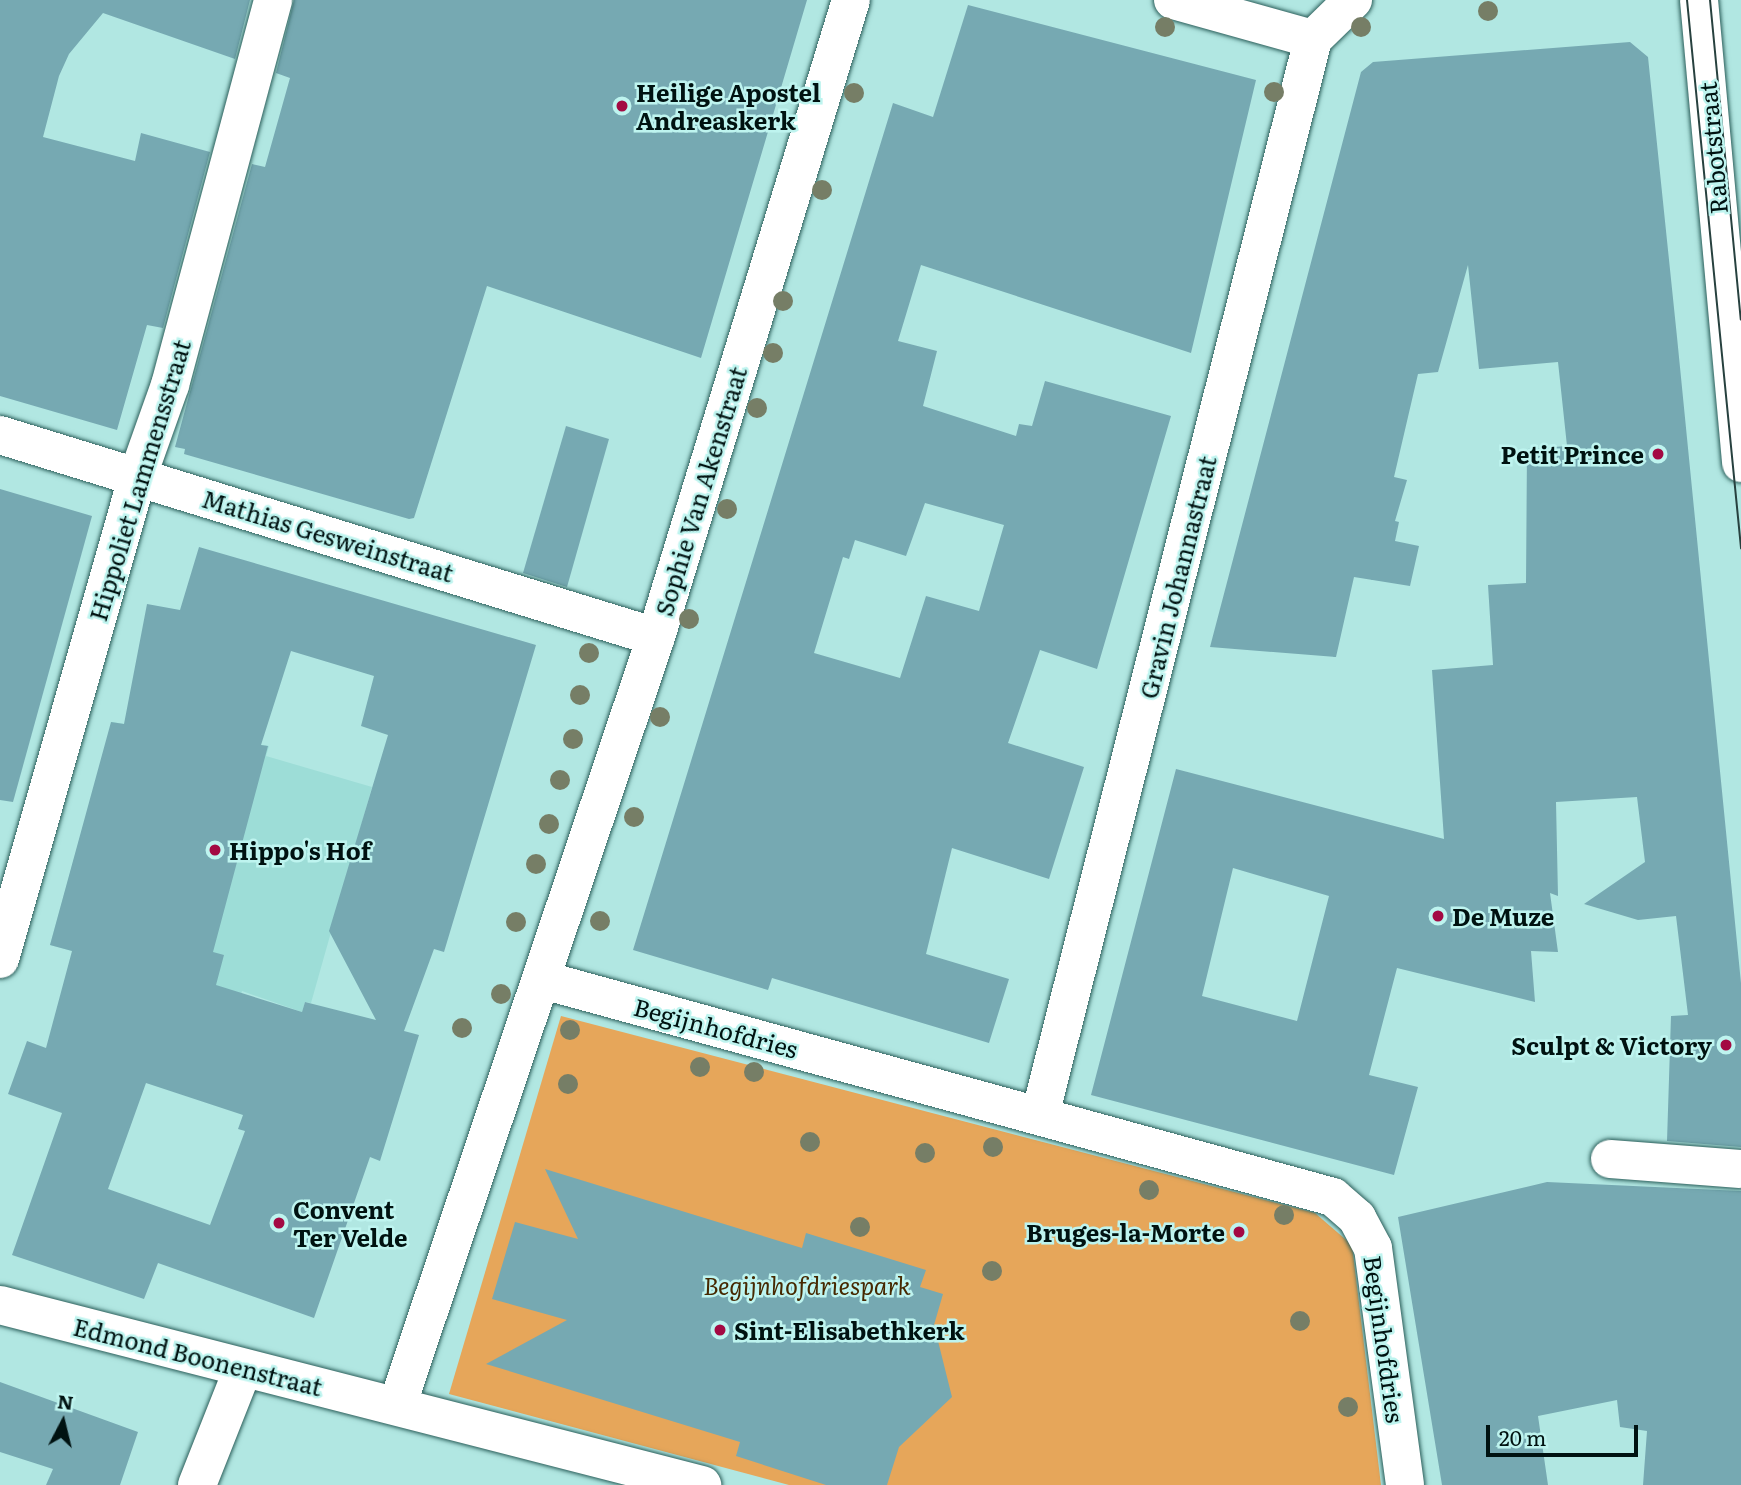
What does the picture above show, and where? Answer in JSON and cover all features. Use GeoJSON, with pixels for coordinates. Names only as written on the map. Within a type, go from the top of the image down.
{"type":"FeatureCollection","features":[{"type":"Feature","properties":{"kind":"street","name":"Hippoliet Lammensstraat"},"geometry":{"type":"LineString","coordinates":[[0,959],[138,475],[170,385],[273,0]]}},
{"type":"Feature","properties":{"kind":"street","name":"Sophie Van Akenstraat"},"geometry":{"type":"LineString","coordinates":[[543,980],[656,637],[851,0]]}},
{"type":"Feature","properties":{"kind":"street"},"geometry":{"type":"LineString","coordinates":[[1173,0],[1313,39],[1353,0]]}},
{"type":"Feature","properties":{"kind":"street","name":"Rabotstraat"},"geometry":{"type":"LineString","coordinates":[[1699,0],[1741,463]]}},
{"type":"Feature","properties":{"kind":"street","name":"Gravin Johannastraat"},"geometry":{"type":"LineString","coordinates":[[1040,1115],[1313,39]]}},
{"type":"Feature","properties":{"kind":"street","name":"Mathias Gesweinstraat"},"geometry":{"type":"LineString","coordinates":[[0,435],[138,475],[656,637]]}},
{"type":"Feature","properties":{"kind":"street"},"geometry":{"type":"LineString","coordinates":[[543,980],[397,1406],[702,1485]]}},
{"type":"Feature","properties":{"kind":"street","name":"Begijnhofdries"},"geometry":{"type":"LineString","coordinates":[[543,980],[1333,1197],[1357,1219],[1373,1248],[1405,1485]]}},
{"type":"Feature","properties":{"kind":"street"},"geometry":{"type":"LineString","coordinates":[[1610,1159],[1741,1169]]}},
{"type":"Feature","properties":{"kind":"street","name":"Edmond Boonenstraat"},"geometry":{"type":"LineString","coordinates":[[0,1305],[243,1369],[397,1406]]}},
{"type":"Feature","properties":{"kind":"street"},"geometry":{"type":"LineString","coordinates":[[197,1485],[243,1369]]}},
{"type":"Feature","properties":{"kind":"shaded area","name":"Hippo's Hof"},"geometry":{"type":"Polygon","coordinates":[[[112,722],[269,746],[266,756],[372,787],[311,1003],[305,1002],[302,1012],[242,991],[234,1018],[145,971],[50,945],[112,722]]]}},
{"type":"Feature","properties":{"kind":"green space","name":"Begijnhofdriespark"},"geometry":{"type":"Polygon","coordinates":[[[561,1016],[1315,1213],[1352,1245],[1381,1485],[789,1485],[449,1394],[561,1016]]]}},
{"type":"Feature","properties":{"kind":"building"},"geometry":{"type":"Polygon","coordinates":[[[0,0],[250,0],[235,59],[103,13],[69,54],[59,76],[43,137],[135,161],[141,133],[210,152],[163,328],[147,325],[117,430],[0,396],[0,0]]]}},
{"type":"Feature","properties":{"kind":"building"},"geometry":{"type":"Polygon","coordinates":[[[294,0],[807,0],[701,358],[487,286],[414,518],[409,519],[184,454],[185,449],[175,447],[252,164],[265,167],[290,78],[276,73],[294,0]]]}},
{"type":"Feature","properties":{"kind":"building"},"geometry":{"type":"Polygon","coordinates":[[[968,5],[1256,80],[1191,353],[921,265],[898,341],[937,351],[923,406],[1016,436],[1019,424],[1032,426],[1045,381],[1171,416],[1097,669],[1040,650],[1008,743],[1084,767],[1049,879],[952,848],[926,954],[1009,979],[989,1043],[772,978],[768,990],[633,950],[893,103],[933,117],[968,5]],[[925,503],[906,556],[855,540],[849,559],[843,557],[814,653],[900,678],[926,596],[979,611],[1004,525],[925,503]]]}},
{"type":"Feature","properties":{"kind":"building"},"geometry":{"type":"Polygon","coordinates":[[[1630,42],[1648,57],[1741,983],[1741,1147],[1667,1141],[1671,1016],[1688,1015],[1676,916],[1638,920],[1584,904],[1645,862],[1637,797],[1556,802],[1558,896],[1550,893],[1558,952],[1531,951],[1535,1002],[1397,968],[1369,1075],[1418,1087],[1394,1175],[1091,1095],[1176,769],[1444,839],[1432,670],[1493,665],[1488,585],[1526,583],[1527,449],[1567,446],[1558,362],[1479,369],[1468,265],[1438,372],[1418,374],[1394,477],[1407,480],[1395,521],[1399,522],[1395,541],[1419,546],[1410,586],[1354,577],[1336,657],[1210,647],[1361,72],[1373,62],[1630,42]],[[1233,868],[1202,996],[1297,1021],[1329,896],[1233,868]]]}},
{"type":"Feature","properties":{"kind":"building"},"geometry":{"type":"Polygon","coordinates":[[[566,426],[609,439],[567,587],[523,573],[566,426]]]}},
{"type":"Feature","properties":{"kind":"building"},"geometry":{"type":"Polygon","coordinates":[[[0,489],[92,516],[13,802],[0,800],[0,489]]]}},
{"type":"Feature","properties":{"kind":"building"},"geometry":{"type":"Polygon","coordinates":[[[199,547],[536,645],[444,952],[434,949],[404,1031],[419,1035],[380,1161],[370,1157],[314,1318],[158,1263],[144,1299],[12,1255],[62,1113],[8,1094],[27,1041],[46,1048],[72,951],[50,945],[111,722],[124,724],[147,604],[180,610],[199,547]],[[291,651],[261,745],[268,746],[213,952],[224,955],[216,985],[302,1012],[305,1002],[376,1020],[329,931],[388,735],[361,726],[374,676],[291,651]],[[146,1083],[108,1189],[210,1225],[245,1131],[238,1129],[243,1115],[146,1083]]]}},
{"type":"Feature","properties":{"kind":"building","name":"Sint-Elisabethkerk"},"geometry":{"type":"Polygon","coordinates":[[[545,1169],[802,1248],[806,1233],[926,1270],[920,1287],[943,1294],[934,1325],[952,1397],[899,1447],[887,1485],[826,1485],[736,1456],[740,1442],[486,1364],[567,1320],[492,1299],[515,1222],[578,1239],[545,1169]]]}},
{"type":"Feature","properties":{"kind":"building"},"geometry":{"type":"Polygon","coordinates":[[[1547,1182],[1741,1191],[1741,1485],[1643,1485],[1647,1431],[1620,1427],[1617,1400],[1538,1416],[1548,1485],[1442,1485],[1398,1217],[1547,1182]]]}},
{"type":"Feature","properties":{"kind":"building"},"geometry":{"type":"Polygon","coordinates":[[[0,1382],[138,1432],[120,1485],[46,1485],[53,1469],[0,1452],[0,1382]]]}},
{"type":"Feature","properties":{"kind":"tram line"},"geometry":{"type":"LineString","coordinates":[[1687,0],[1741,548]]}},
{"type":"Feature","properties":{"kind":"tram line"},"geometry":{"type":"LineString","coordinates":[[1710,0],[1741,320]]}},
{"type":"Feature","properties":{"kind":"place","name":"Heilige Apostel Andreaskerk"},"geometry":{"type":"Point","coordinates":[622,106]}},
{"type":"Feature","properties":{"kind":"place","name":"Petit Prince"},"geometry":{"type":"Point","coordinates":[1658,454]}},
{"type":"Feature","properties":{"kind":"place","name":"Hippo's Hof"},"geometry":{"type":"Point","coordinates":[215,850]}},
{"type":"Feature","properties":{"kind":"place","name":"De Muze"},"geometry":{"type":"Point","coordinates":[1438,916]}},
{"type":"Feature","properties":{"kind":"place","name":"Sculpt & Victory"},"geometry":{"type":"Point","coordinates":[1726,1045]}},
{"type":"Feature","properties":{"kind":"place","name":"Convent Ter Velde"},"geometry":{"type":"Point","coordinates":[279,1223]}},
{"type":"Feature","properties":{"kind":"place","name":"Bruges-la-Morte"},"geometry":{"type":"Point","coordinates":[1239,1232]}},
{"type":"Feature","properties":{"kind":"place","name":"Sint-Elisabethkerk"},"geometry":{"type":"Point","coordinates":[720,1330]}}]}
